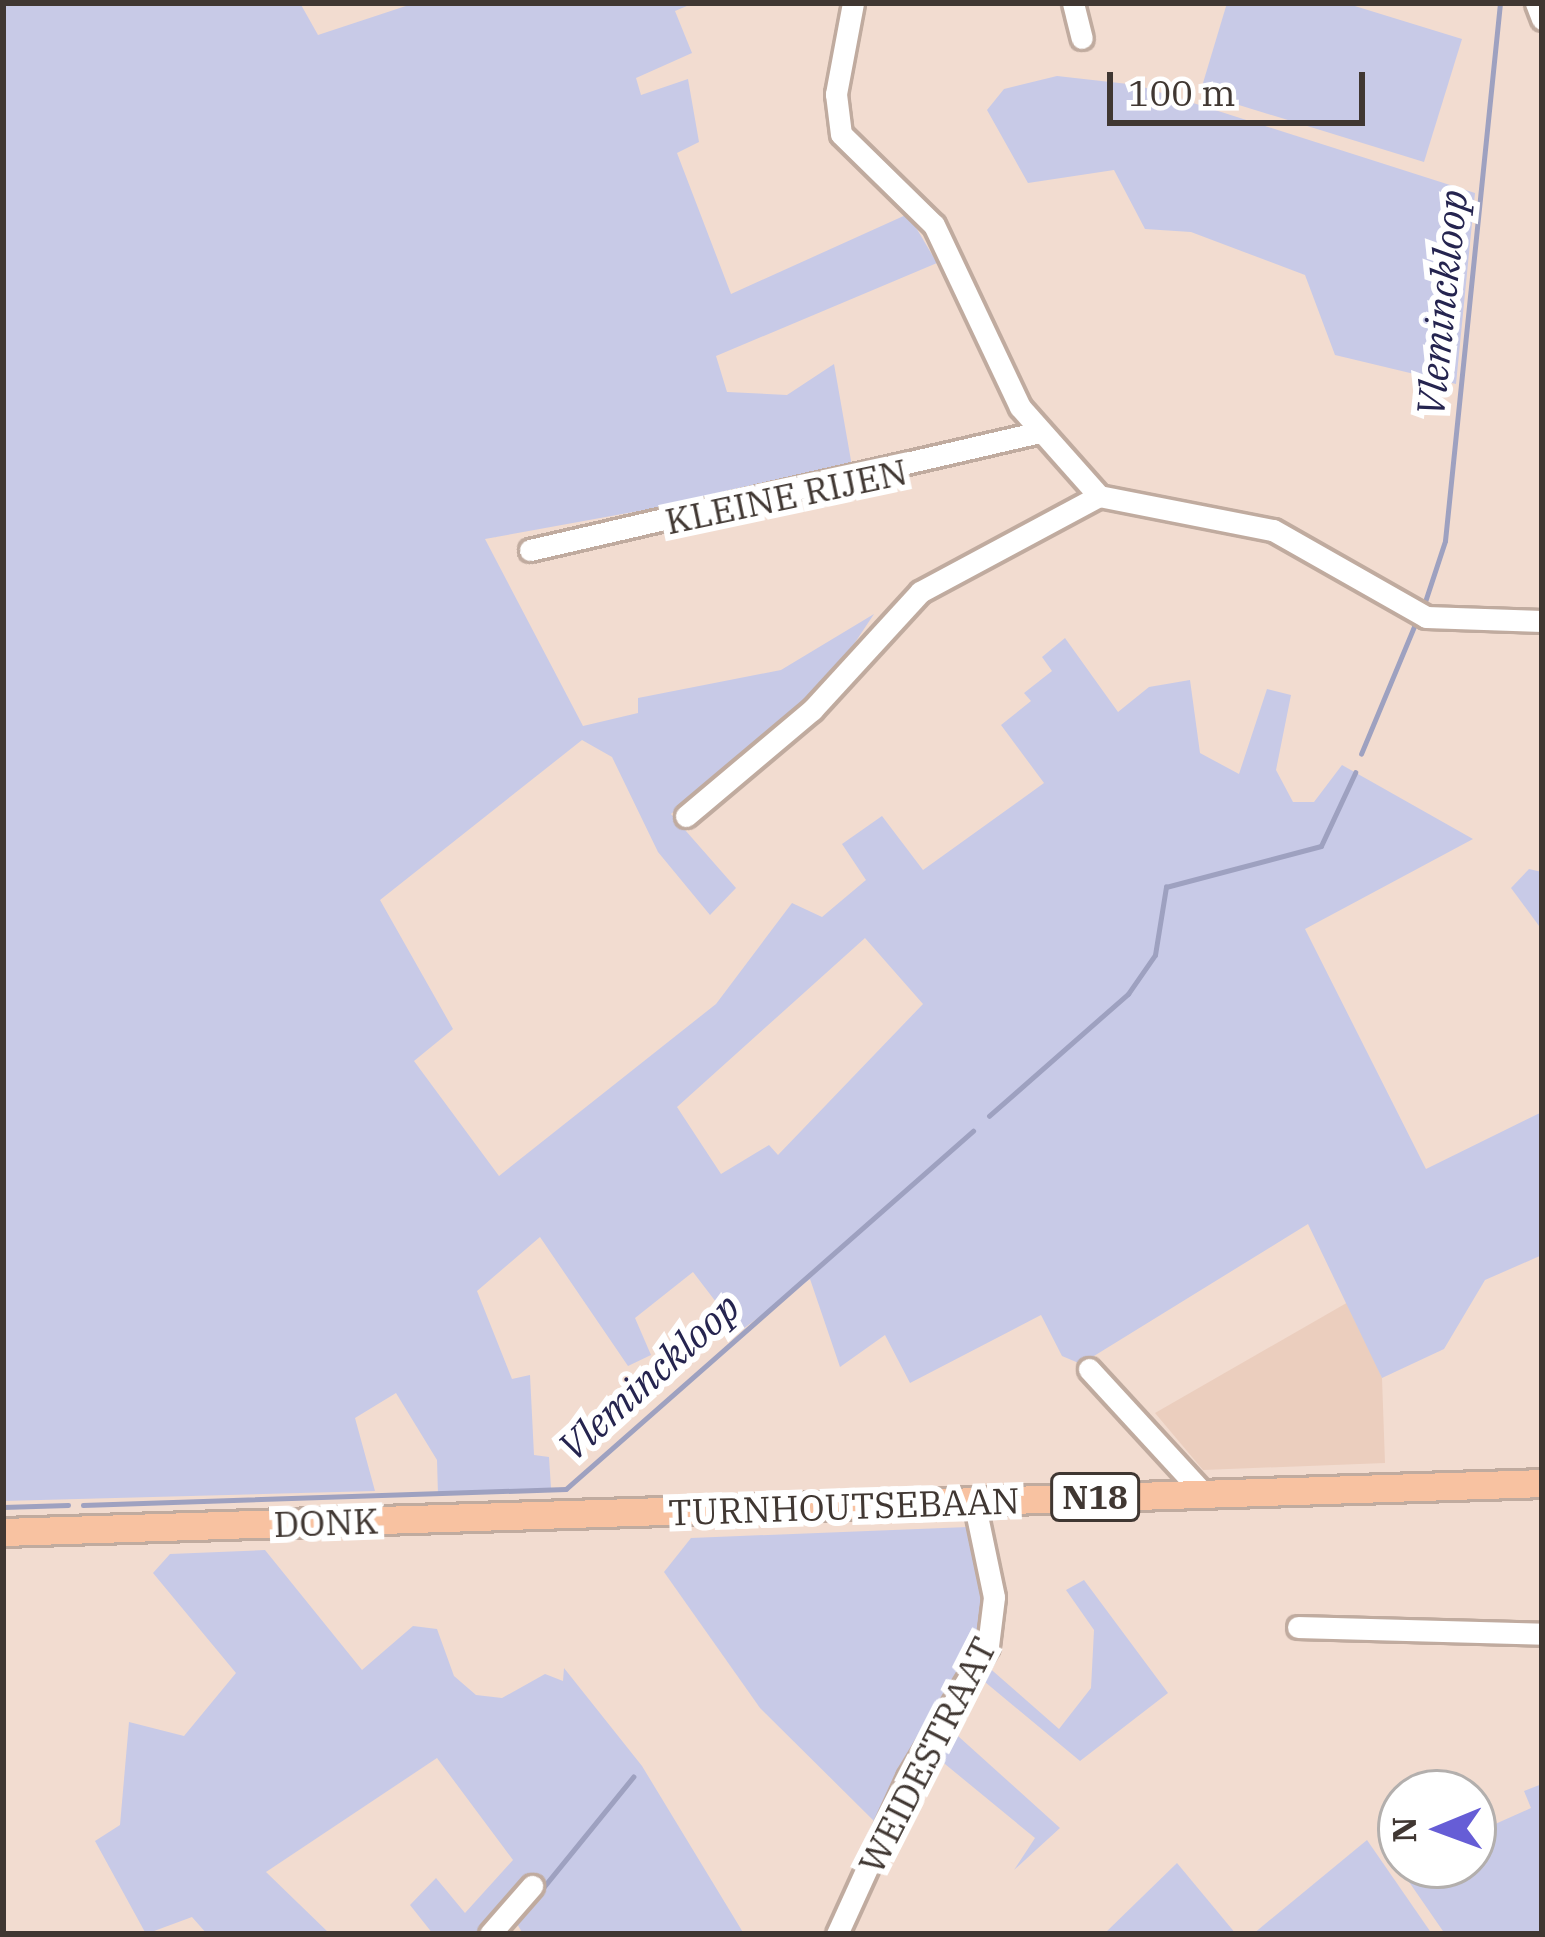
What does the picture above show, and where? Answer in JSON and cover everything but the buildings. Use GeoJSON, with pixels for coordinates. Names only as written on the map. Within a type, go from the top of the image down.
{"type":"FeatureCollection","features":[{"type":"Feature","properties":{"kind":"main road","name":"TURNHOUTSEBAAN"},"geometry":{"type":"LineString","coordinates":[[649,1512],[1542,1483]]}},
{"type":"Feature","properties":{"kind":"main road","name":"DONK"},"geometry":{"type":"LineString","coordinates":[[3,1532],[649,1512]]}},
{"type":"Feature","properties":{"kind":"street"},"geometry":{"type":"LineString","coordinates":[[853,3],[834,119],[934,225],[1040,432],[1099,496],[1273,530],[1426,617],[1542,621]]}},
{"type":"Feature","properties":{"kind":"street"},"geometry":{"type":"LineString","coordinates":[[1073,3],[1082,38]]}},
{"type":"Feature","properties":{"kind":"street"},"geometry":{"type":"LineString","coordinates":[[1536,3],[1542,19]]}},
{"type":"Feature","properties":{"kind":"street","name":"KLEINE RIJEN"},"geometry":{"type":"LineString","coordinates":[[530,550],[1040,432]]}},
{"type":"Feature","properties":{"kind":"street"},"geometry":{"type":"LineString","coordinates":[[686,816],[812,710],[920,592],[1099,496]]}},
{"type":"Feature","properties":{"kind":"street"},"geometry":{"type":"LineString","coordinates":[[1089,1369],[1204,1493]]}},
{"type":"Feature","properties":{"kind":"street","name":"WEIDESTRAAT"},"geometry":{"type":"LineString","coordinates":[[837,1934],[908,1778],[988,1646],[994,1597],[974,1501]]}},
{"type":"Feature","properties":{"kind":"street"},"geometry":{"type":"LineString","coordinates":[[1298,1627],[1542,1634]]}},
{"type":"Feature","properties":{"kind":"street"},"geometry":{"type":"LineString","coordinates":[[490,1934],[532,1886]]}},
{"type":"Feature","properties":{"kind":"shaded area"},"geometry":{"type":"Polygon","coordinates":[[[3,3],[300,3],[318,35],[415,3],[694,3],[675,11],[692,53],[636,78],[641,95],[688,79],[699,142],[677,153],[731,294],[908,214],[937,263],[716,356],[727,392],[787,395],[834,364],[853,472],[485,539],[583,726],[638,713],[638,698],[781,670],[874,614],[834,674],[671,814],[736,888],[710,915],[658,852],[612,757],[582,740],[380,900],[453,1029],[414,1061],[499,1176],[716,1004],[792,903],[822,917],[866,880],[842,844],[882,816],[923,870],[1044,783],[1001,725],[1031,701],[1024,693],[1052,671],[1042,657],[1065,638],[1118,712],[1149,687],[1190,680],[1200,753],[1239,774],[1267,689],[1291,695],[1276,770],[1293,802],[1314,802],[1342,765],[1473,839],[1305,929],[1426,1169],[1542,1112],[1542,1255],[1485,1280],[1444,1349],[1382,1378],[1308,1224],[1081,1364],[1062,1356],[1041,1315],[910,1383],[885,1335],[840,1367],[810,1279],[739,1332],[693,1272],[635,1318],[651,1355],[628,1366],[540,1237],[477,1291],[512,1379],[530,1375],[534,1455],[549,1457],[551,1488],[438,1495],[437,1460],[396,1393],[355,1418],[375,1491],[3,1501],[3,3]],[[865,938],[677,1107],[721,1174],[769,1145],[778,1155],[923,1004],[865,938]]]}},
{"type":"Feature","properties":{"kind":"shaded area"},"geometry":{"type":"Polygon","coordinates":[[[1227,3],[1345,3],[1462,39],[1424,162],[1200,93],[1227,3]]]}},
{"type":"Feature","properties":{"kind":"shaded area"},"geometry":{"type":"Polygon","coordinates":[[[1057,76],[1137,85],[1475,193],[1456,384],[1335,355],[1305,275],[1191,232],[1145,229],[1114,170],[1028,183],[987,110],[1004,89],[1057,76]]]}},
{"type":"Feature","properties":{"kind":"shaded area"},"geometry":{"type":"Polygon","coordinates":[[[1529,869],[1542,872],[1542,930],[1511,888],[1529,869]]]}},
{"type":"Feature","properties":{"kind":"shaded area"},"geometry":{"type":"Polygon","coordinates":[[[1350,1301],[1382,1378],[1385,1463],[1203,1470],[1155,1413],[1350,1301]]]}},
{"type":"Feature","properties":{"kind":"shaded area"},"geometry":{"type":"Polygon","coordinates":[[[968,1527],[989,1599],[980,1647],[876,1823],[760,1708],[664,1572],[691,1538],[968,1527]]]}},
{"type":"Feature","properties":{"kind":"shaded area"},"geometry":{"type":"Polygon","coordinates":[[[265,1550],[362,1670],[413,1626],[437,1629],[454,1676],[476,1695],[502,1698],[545,1674],[563,1681],[564,1668],[642,1766],[744,1934],[523,1934],[509,1910],[485,1934],[433,1934],[410,1905],[436,1878],[465,1913],[513,1860],[437,1758],[266,1872],[330,1934],[207,1934],[192,1917],[146,1934],[95,1841],[120,1825],[129,1722],[184,1736],[236,1673],[153,1573],[170,1554],[265,1550]]]}},
{"type":"Feature","properties":{"kind":"shaded area"},"geometry":{"type":"Polygon","coordinates":[[[1084,1580],[1168,1693],[1080,1761],[979,1677],[986,1665],[1059,1729],[1091,1688],[1094,1630],[1066,1590],[1084,1580]]]}},
{"type":"Feature","properties":{"kind":"shaded area"},"geometry":{"type":"Polygon","coordinates":[[[948,1727],[1060,1828],[1014,1870],[1035,1838],[934,1755],[948,1727]]]}},
{"type":"Feature","properties":{"kind":"shaded area"},"geometry":{"type":"Polygon","coordinates":[[[1542,1784],[1542,1934],[1445,1934],[1414,1889],[1497,1889],[1497,1823],[1531,1808],[1524,1791],[1542,1784]]]}},
{"type":"Feature","properties":{"kind":"shaded area"},"geometry":{"type":"Polygon","coordinates":[[[1367,1840],[1377,1854],[1377,1889],[1401,1889],[1432,1934],[1253,1934],[1367,1840]]]}},
{"type":"Feature","properties":{"kind":"shaded area"},"geometry":{"type":"Polygon","coordinates":[[[1177,1863],[1236,1934],[1104,1934],[1177,1863]]]}},
{"type":"Feature","properties":{"kind":"waterway","name":"Vleminckloop"},"geometry":{"type":"LineString","coordinates":[[1424,605],[1445,541],[1500,3]]}},
{"type":"Feature","properties":{"kind":"waterway","name":"Vleminckloop"},"geometry":{"type":"LineString","coordinates":[[1361,754],[1416,622]]}},
{"type":"Feature","properties":{"kind":"waterway","name":"Vleminckloop"},"geometry":{"type":"LineString","coordinates":[[989,1116],[1128,994],[1155,955],[1166,887],[1321,846],[1355,773]]}},
{"type":"Feature","properties":{"kind":"waterway","name":"Vleminckloop"},"geometry":{"type":"LineString","coordinates":[[83,1505],[566,1489],[973,1131]]}},
{"type":"Feature","properties":{"kind":"waterway","name":"Vleminckloop"},"geometry":{"type":"LineString","coordinates":[[3,1507],[68,1505]]}},
{"type":"Feature","properties":{"kind":"waterway"},"geometry":{"type":"LineString","coordinates":[[538,1894],[633,1777]]}}]}
